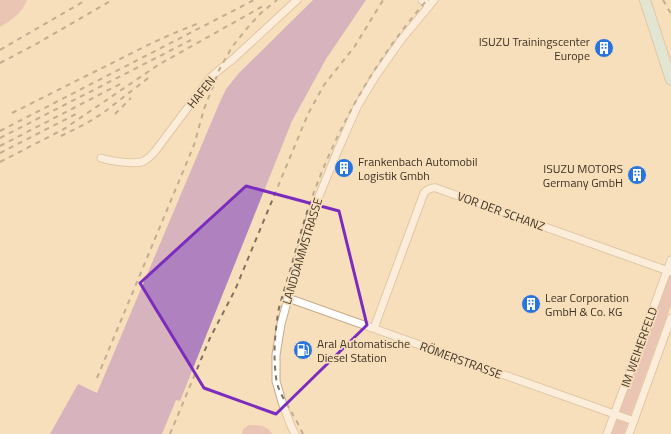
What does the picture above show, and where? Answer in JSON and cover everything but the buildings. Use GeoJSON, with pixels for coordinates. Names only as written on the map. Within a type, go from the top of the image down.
{"type":"FeatureCollection","features":[{"type":"Feature","properties":{"kind":"main road"},"geometry":{"type":"LineString","coordinates":[[645,0],[671,80]]}},
{"type":"Feature","properties":{"kind":"street","name":"HAFEN"},"geometry":{"type":"LineString","coordinates":[[101,158],[106,160],[138,163],[149,157],[156,150],[210,78],[232,60],[297,0]]}},
{"type":"Feature","properties":{"kind":"street"},"geometry":{"type":"LineString","coordinates":[[422,0],[429,6]]}},
{"type":"Feature","properties":{"kind":"street","name":"LANDDAMMSTRASSE"},"geometry":{"type":"LineString","coordinates":[[295,434],[282,402],[276,381],[276,355],[281,324],[310,218],[357,107],[375,77],[401,40],[434,0]]}},
{"type":"Feature","properties":{"kind":"street","name":"VOR DER SCHANZ"},"geometry":{"type":"LineString","coordinates":[[374,328],[424,193],[427,189],[432,187],[669,271]]}},
{"type":"Feature","properties":{"kind":"street","name":"IM WEIHERFELD"},"geometry":{"type":"LineString","coordinates":[[607,434],[669,271],[671,260]]}},
{"type":"Feature","properties":{"kind":"street","name":"RÖMERSTRASSE"},"geometry":{"type":"LineString","coordinates":[[288,298],[634,421]]}},
{"type":"Feature","properties":{"kind":"street","name":"IM WEIHERFELD"},"geometry":{"type":"LineString","coordinates":[[629,434],[671,318]]}},
{"type":"Feature","properties":{"kind":"highlighted area"},"geometry":{"type":"Polygon","coordinates":[[[246,186],[339,211],[367,325],[276,414],[204,388],[140,283],[246,186]]]}},
{"type":"Feature","properties":{"kind":"shaded area"},"geometry":{"type":"Polygon","coordinates":[[[0,0],[27,0],[16,16],[0,27],[0,0]]]}},
{"type":"Feature","properties":{"kind":"shaded area"},"geometry":{"type":"Polygon","coordinates":[[[313,0],[366,0],[326,59],[292,121],[180,401],[176,400],[162,434],[50,434],[78,384],[97,393],[226,89],[239,73],[313,0]]]}},
{"type":"Feature","properties":{"kind":"shaded area"},"geometry":{"type":"Polygon","coordinates":[[[671,270],[671,305],[624,434],[611,434],[671,270]]]}},
{"type":"Feature","properties":{"kind":"shaded area"},"geometry":{"type":"Polygon","coordinates":[[[249,425],[259,425],[265,427],[272,434],[242,434],[243,429],[249,425]]]}},
{"type":"Feature","properties":{"kind":"railway"},"geometry":{"type":"LineString","coordinates":[[0,50],[86,0]]}},
{"type":"Feature","properties":{"kind":"railway"},"geometry":{"type":"LineString","coordinates":[[0,63],[112,0]]}},
{"type":"Feature","properties":{"kind":"railway"},"geometry":{"type":"LineString","coordinates":[[0,131],[254,0]]}},
{"type":"Feature","properties":{"kind":"railway"},"geometry":{"type":"LineString","coordinates":[[97,378],[194,145],[204,109],[219,70],[232,47],[248,27],[261,13],[277,0]]}},
{"type":"Feature","properties":{"kind":"railway"},"geometry":{"type":"LineString","coordinates":[[170,434],[210,338],[235,290],[308,114],[324,85],[355,46],[383,0]]}},
{"type":"Feature","properties":{"kind":"railway"},"geometry":{"type":"LineString","coordinates":[[303,434],[283,397],[277,382],[275,369],[275,342],[279,308],[311,201],[324,166],[348,115],[392,44],[427,0]]}},
{"type":"Feature","properties":{"kind":"railway"},"geometry":{"type":"LineString","coordinates":[[663,0],[671,14]]}},
{"type":"Feature","properties":{"kind":"railway"},"geometry":{"type":"LineString","coordinates":[[0,162],[64,129],[158,65],[265,5]]}},
{"type":"Feature","properties":{"kind":"railway"},"geometry":{"type":"LineString","coordinates":[[12,113],[152,43],[199,23]]}},
{"type":"Feature","properties":{"kind":"railway"},"geometry":{"type":"LineString","coordinates":[[0,138],[191,40]]}},
{"type":"Feature","properties":{"kind":"railway"},"geometry":{"type":"LineString","coordinates":[[61,136],[103,113],[152,75]]}},
{"type":"Feature","properties":{"kind":"railway"},"geometry":{"type":"LineString","coordinates":[[0,146],[122,83]]}},
{"type":"Feature","properties":{"kind":"railway"},"geometry":{"type":"LineString","coordinates":[[115,114],[131,98]]}},
{"type":"Feature","properties":{"kind":"railway"},"geometry":{"type":"LineString","coordinates":[[0,153],[80,112]]}},
{"type":"Feature","properties":{"kind":"place","name":"ISUZU Trainingscenter Europe"},"geometry":{"type":"Point","coordinates":[604,48]}},
{"type":"Feature","properties":{"kind":"place","name":"Frankenbach Automobil Logistik Gmbh"},"geometry":{"type":"Point","coordinates":[344,168]}},
{"type":"Feature","properties":{"kind":"place","name":"ISUZU MOTORS Germany GmbH"},"geometry":{"type":"Point","coordinates":[637,175]}},
{"type":"Feature","properties":{"kind":"place","name":"Lear Corporation GmbH & Co. KG"},"geometry":{"type":"Point","coordinates":[531,304]}},
{"type":"Feature","properties":{"kind":"place","name":"Aral Automatische Diesel Station"},"geometry":{"type":"Point","coordinates":[303,350]}}]}
